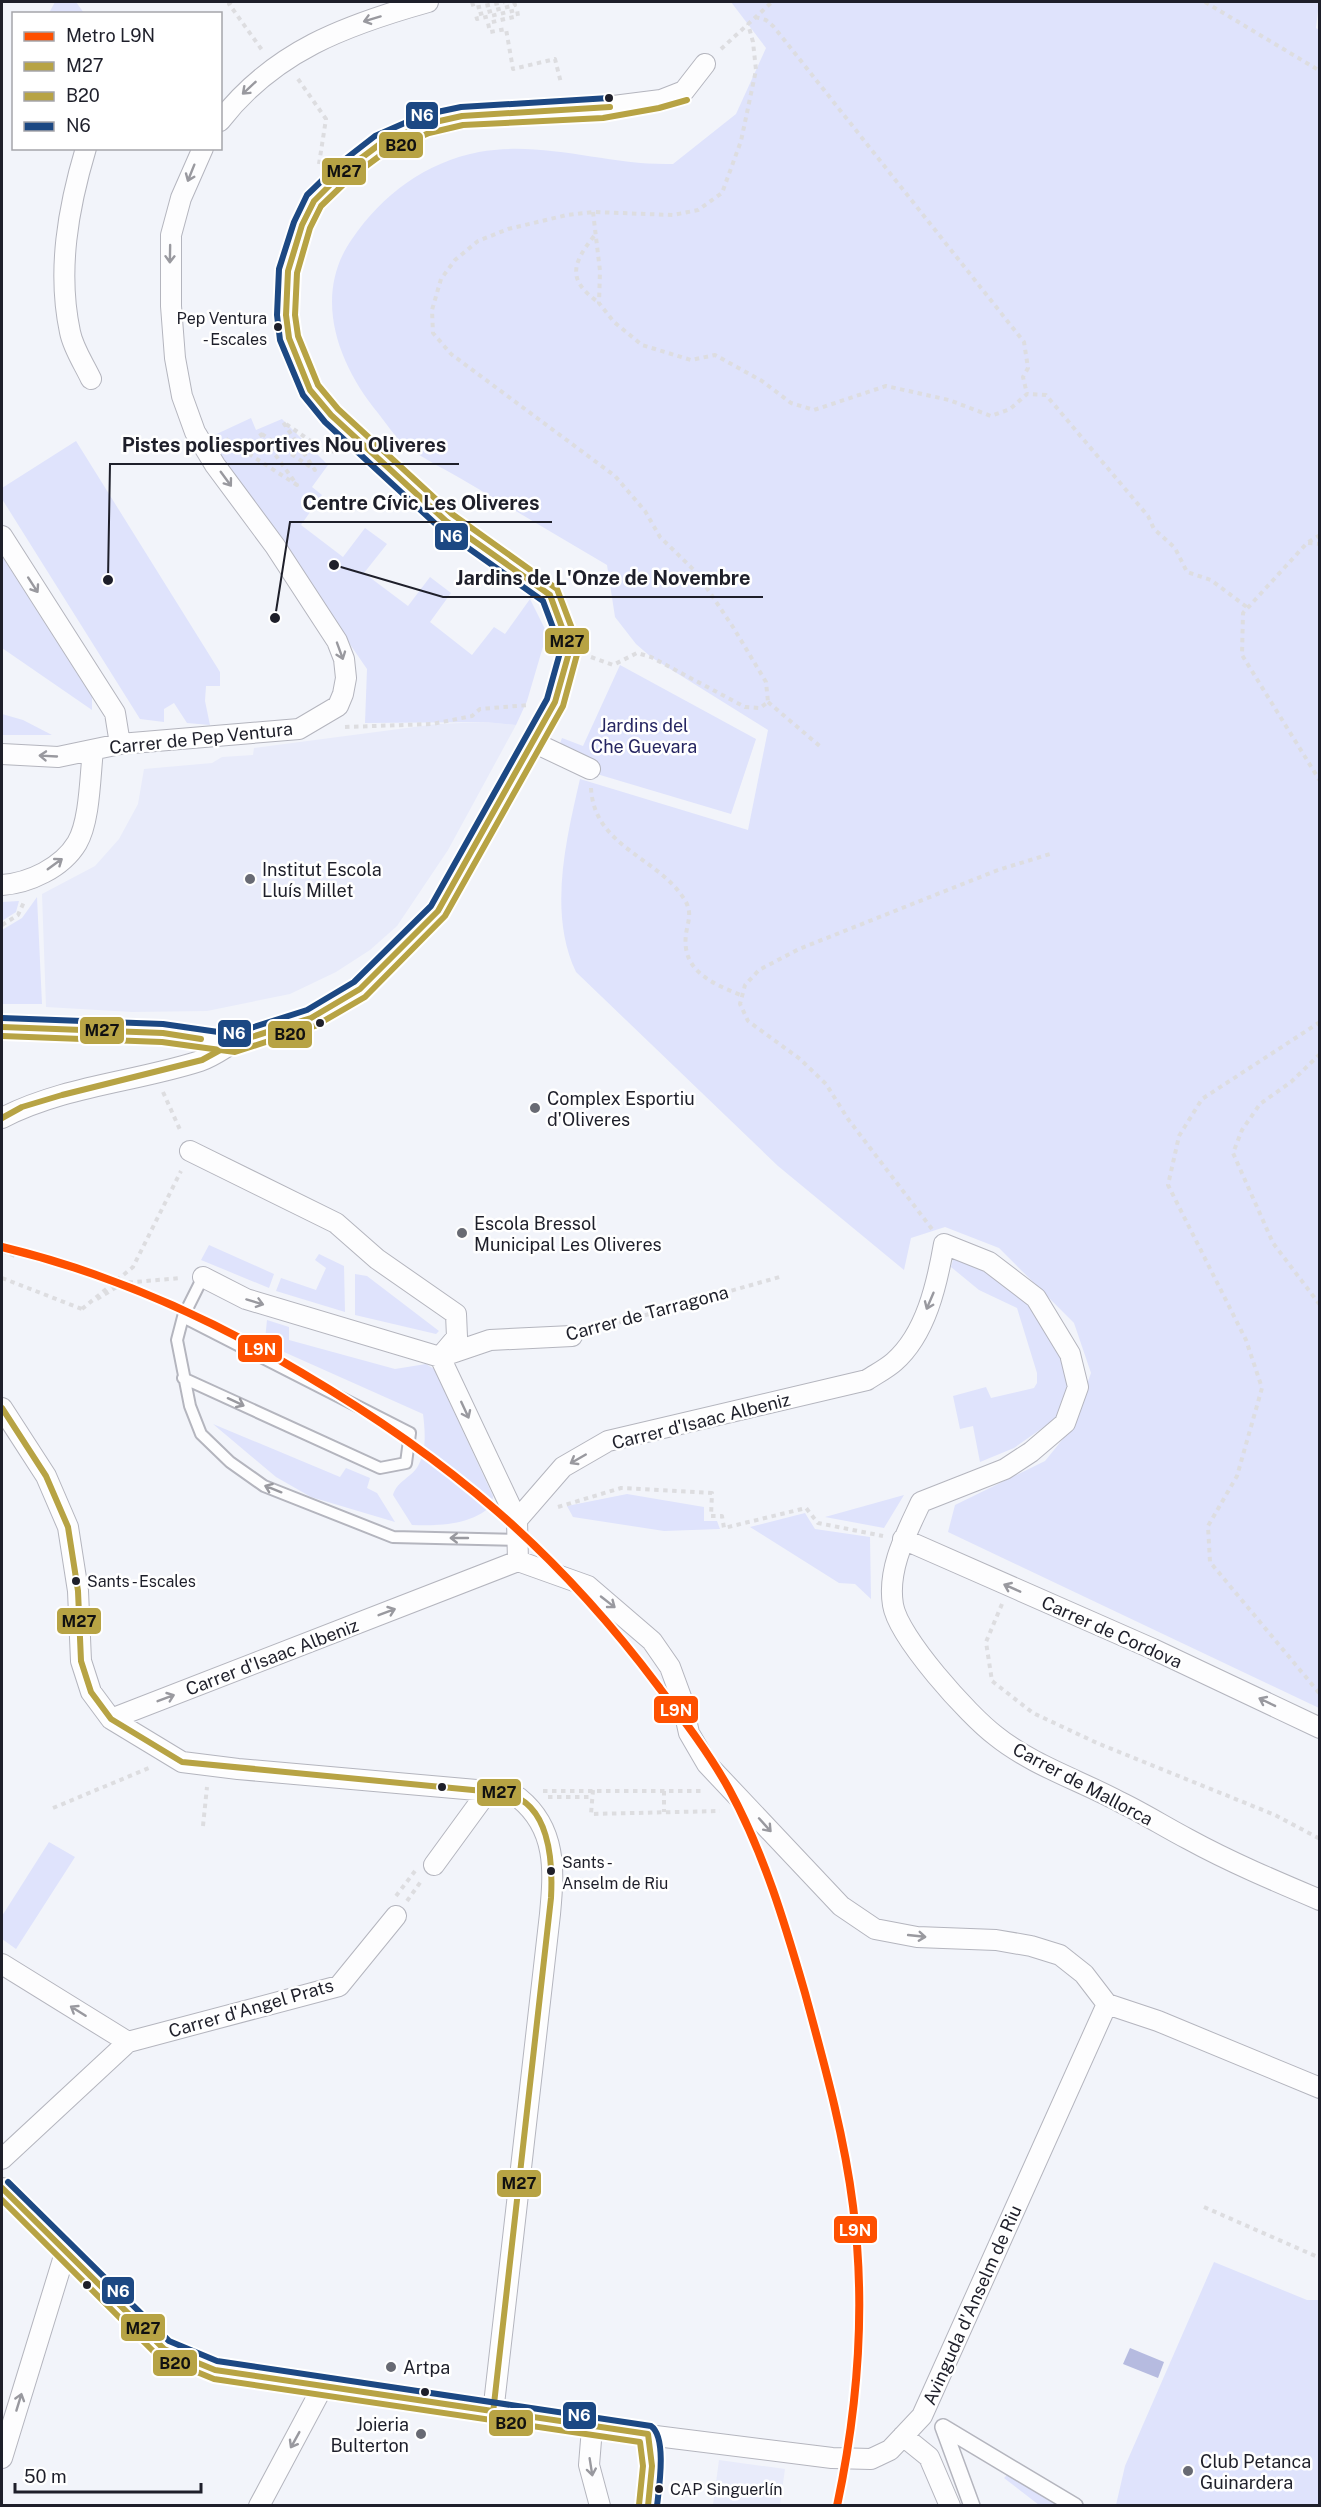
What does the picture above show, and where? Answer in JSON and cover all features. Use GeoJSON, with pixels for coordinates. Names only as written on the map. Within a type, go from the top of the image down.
{"type":"FeatureCollection","features":[{"type":"Feature","properties":{"kind":"street"},"geometry":{"type":"LineString","coordinates":[[222,118],[236,101],[283,60],[353,25],[428,2]]}},
{"type":"Feature","properties":{"kind":"street"},"geometry":{"type":"LineString","coordinates":[[2,1118],[22,1107],[202,1060],[233,1043],[311,1018],[360,989],[438,911],[555,702],[570,649],[550,595],[446,520],[331,416],[310,390],[289,338],[286,305],[288,271],[302,225],[314,201],[344,171],[380,144],[426,124],[462,116],[582,110],[661,100],[684,92],[705,64]]}},
{"type":"Feature","properties":{"kind":"street"},"geometry":{"type":"LineString","coordinates":[[85,150],[72,194],[63,274],[70,334],[91,379]]}},
{"type":"Feature","properties":{"kind":"street","name":"Carrer de Pep Ventura"},"geometry":{"type":"LineString","coordinates":[[2,754],[58,757],[120,744],[299,729],[338,706],[346,678],[344,659],[337,641],[275,546],[215,465],[195,432],[182,396],[175,358],[172,317],[171,235],[181,198],[202,150]]}},
{"type":"Feature","properties":{"kind":"street"},"geometry":{"type":"LineString","coordinates":[[2,536],[115,713],[120,744]]}},
{"type":"Feature","properties":{"kind":"street"},"geometry":{"type":"LineString","coordinates":[[533,742],[590,768]]}},
{"type":"Feature","properties":{"kind":"street"},"geometry":{"type":"LineString","coordinates":[[2,885],[22,883],[57,864],[77,843],[86,813],[93,750]]}},
{"type":"Feature","properties":{"kind":"street"},"geometry":{"type":"LineString","coordinates":[[2,1027],[163,1033],[233,1043]]}},
{"type":"Feature","properties":{"kind":"street"},"geometry":{"type":"LineString","coordinates":[[190,1151],[336,1223],[376,1259],[456,1314],[457,1337],[440,1357]]}},
{"type":"Feature","properties":{"kind":"street","name":"Carrer d'Isaac Albeniz"},"geometry":{"type":"LineString","coordinates":[[517,1520],[538,1493],[563,1467],[608,1442],[867,1380],[895,1361],[917,1330],[936,1287],[944,1244]]}},
{"type":"Feature","properties":{"kind":"street","name":"Carrer de Mallorca"},"geometry":{"type":"LineString","coordinates":[[944,1244],[988,1262],[1036,1298],[1070,1354],[1078,1387],[1065,1423],[1005,1469],[921,1502],[903,1539],[890,1585],[893,1608],[902,1627],[929,1665],[996,1736],[1025,1755],[1121,1802],[1188,1839],[1320,1900]]}},
{"type":"Feature","properties":{"kind":"street"},"geometry":{"type":"LineString","coordinates":[[203,1277],[246,1299],[440,1357],[517,1520],[518,1562],[588,1586],[652,1641],[670,1666],[681,1697],[689,1733],[707,1764],[841,1906],[875,1929],[917,1936],[996,1940],[1060,1954],[1084,1974],[1107,2004],[1158,2020],[1320,2088]]}},
{"type":"Feature","properties":{"kind":"street","name":"Carrer de Tarragona"},"geometry":{"type":"LineString","coordinates":[[440,1357],[490,1340],[572,1336]]}},
{"type":"Feature","properties":{"kind":"street"},"geometry":{"type":"LineString","coordinates":[[2,1408],[46,1476],[68,1527],[78,1591],[81,1661],[91,1692],[111,1719],[182,1762],[488,1791],[518,1797],[540,1824],[548,1840],[553,1871],[550,1914],[493,2413]]}},
{"type":"Feature","properties":{"kind":"street","name":"Carrer de Cordova"},"geometry":{"type":"LineString","coordinates":[[903,1539],[1320,1728]]}},
{"type":"Feature","properties":{"kind":"street","name":"Carrer d'Isaac Albeniz"},"geometry":{"type":"LineString","coordinates":[[111,1719],[518,1562]]}},
{"type":"Feature","properties":{"kind":"street"},"geometry":{"type":"LineString","coordinates":[[427,1865],[488,1791]]}},
{"type":"Feature","properties":{"kind":"street","name":"Carrer d'Angel Prats"},"geometry":{"type":"LineString","coordinates":[[2,2159],[128,2042],[339,1986],[395,1908]]}},
{"type":"Feature","properties":{"kind":"street"},"geometry":{"type":"LineString","coordinates":[[2,1964],[128,2042]]}},
{"type":"Feature","properties":{"kind":"street","name":"Avinguda d'Anselm de Riu"},"geometry":{"type":"LineString","coordinates":[[2,2188],[164,2349],[215,2370],[592,2428],[832,2458],[871,2458],[890,2450],[922,2416],[1107,2004]]}},
{"type":"Feature","properties":{"kind":"street"},"geometry":{"type":"LineString","coordinates":[[2,2458],[65,2253]]}},
{"type":"Feature","properties":{"kind":"street"},"geometry":{"type":"LineString","coordinates":[[259,2505],[322,2388]]}},
{"type":"Feature","properties":{"kind":"street"},"geometry":{"type":"LineString","coordinates":[[972,2505],[943,2427],[1076,2505]]}},
{"type":"Feature","properties":{"kind":"street"},"geometry":{"type":"LineString","coordinates":[[592,2428],[589,2465],[600,2505]]}},
{"type":"Feature","properties":{"kind":"street"},"geometry":{"type":"LineString","coordinates":[[648,2434],[652,2466],[648,2505]]}},
{"type":"Feature","properties":{"kind":"street"},"geometry":{"type":"LineString","coordinates":[[903,2436],[929,2457],[950,2505]]}},
{"type":"Feature","properties":{"kind":"lane"},"geometry":{"type":"LineString","coordinates":[[203,1277],[183,1317],[177,1340],[183,1378],[201,1434],[230,1462],[264,1485],[393,1537],[517,1540]]}},
{"type":"Feature","properties":{"kind":"lane"},"geometry":{"type":"LineString","coordinates":[[183,1317],[410,1432],[406,1463],[380,1468],[183,1378]]}},
{"type":"Feature","properties":{"kind":"path"},"geometry":{"type":"LineString","coordinates":[[231,2],[230,4],[265,54]]}},
{"type":"Feature","properties":{"kind":"path"},"geometry":{"type":"LineString","coordinates":[[472,2],[474,8],[504,2]]}},
{"type":"Feature","properties":{"kind":"path"},"geometry":{"type":"LineString","coordinates":[[514,2],[515,5],[476,15],[477,19],[517,10],[518,16],[488,23],[490,32],[506,29],[513,69],[555,59],[561,83]]}},
{"type":"Feature","properties":{"kind":"path"},"geometry":{"type":"LineString","coordinates":[[705,64],[772,2]]}},
{"type":"Feature","properties":{"kind":"path"},"geometry":{"type":"LineString","coordinates":[[1205,2],[1318,69]]}},
{"type":"Feature","properties":{"kind":"path"},"geometry":{"type":"LineString","coordinates":[[755,17],[766,20],[774,27],[1024,342],[1028,368],[1023,377],[1027,394]]}},
{"type":"Feature","properties":{"kind":"path"},"geometry":{"type":"LineString","coordinates":[[748,24],[753,42],[756,70],[741,141],[722,193],[698,210],[673,216],[592,212],[567,215],[508,230],[478,241],[455,260],[441,279],[432,310],[433,333],[451,354],[615,477],[645,511],[660,537],[696,572],[766,682],[768,702],[822,748]]}},
{"type":"Feature","properties":{"kind":"path"},"geometry":{"type":"LineString","coordinates":[[306,71],[298,79],[326,119],[314,201]]}},
{"type":"Feature","properties":{"kind":"path"},"geometry":{"type":"LineString","coordinates":[[592,212],[600,271],[599,303]]}},
{"type":"Feature","properties":{"kind":"path"},"geometry":{"type":"LineString","coordinates":[[594,236],[582,251],[576,266],[576,277],[582,291],[599,303],[614,322],[642,345],[691,360],[715,355],[762,381],[791,403],[814,410],[886,386],[949,400],[991,416],[1010,409],[1027,394],[1046,395],[1064,413],[1148,516],[1154,529],[1175,548],[1187,572],[1211,580],[1248,608]]}},
{"type":"Feature","properties":{"kind":"path"},"geometry":{"type":"LineString","coordinates":[[222,436],[297,484],[259,432],[315,470],[284,422],[327,452],[368,449]]}},
{"type":"Feature","properties":{"kind":"path"},"geometry":{"type":"LineString","coordinates":[[1320,535],[1307,543],[1243,613],[1242,655],[1320,781]]}},
{"type":"Feature","properties":{"kind":"path"},"geometry":{"type":"LineString","coordinates":[[1307,543],[1320,544]]}},
{"type":"Feature","properties":{"kind":"path"},"geometry":{"type":"LineString","coordinates":[[570,649],[613,665],[637,653],[651,657],[745,706],[760,708],[768,702]]}},
{"type":"Feature","properties":{"kind":"path"},"geometry":{"type":"LineString","coordinates":[[339,728],[432,724],[472,716],[480,709],[529,705]]}},
{"type":"Feature","properties":{"kind":"path"},"geometry":{"type":"LineString","coordinates":[[590,768],[592,795],[605,830],[659,874],[686,903],[691,916],[686,947],[689,958],[704,978],[713,985],[742,996]]}},
{"type":"Feature","properties":{"kind":"path"},"geometry":{"type":"LineString","coordinates":[[944,1244],[848,1119],[826,1084],[800,1059],[748,1021],[740,1004],[742,996],[745,985],[759,970],[799,949],[998,870],[1050,854]]}},
{"type":"Feature","properties":{"kind":"path"},"geometry":{"type":"LineString","coordinates":[[1320,1022],[1202,1099],[1179,1136],[1168,1185],[1246,1340],[1262,1388],[1237,1476],[1208,1526],[1210,1562],[1320,1694]]}},
{"type":"Feature","properties":{"kind":"path"},"geometry":{"type":"LineString","coordinates":[[1320,1054],[1291,1082],[1260,1104],[1242,1130],[1233,1153],[1273,1243],[1320,1305]]}},
{"type":"Feature","properties":{"kind":"path"},"geometry":{"type":"LineString","coordinates":[[81,1308],[133,1267],[190,1151],[154,1071]]}},
{"type":"Feature","properties":{"kind":"path"},"geometry":{"type":"LineString","coordinates":[[2,1251],[15,1256]]}},
{"type":"Feature","properties":{"kind":"path","name":"Carrer de Tarragona"},"geometry":{"type":"LineString","coordinates":[[572,1336],[783,1276]]}},
{"type":"Feature","properties":{"kind":"path"},"geometry":{"type":"LineString","coordinates":[[81,1308],[123,1283],[203,1277]]}},
{"type":"Feature","properties":{"kind":"path"},"geometry":{"type":"LineString","coordinates":[[2,1278],[81,1308]]}},
{"type":"Feature","properties":{"kind":"path"},"geometry":{"type":"LineString","coordinates":[[517,1520],[621,1488],[712,1493],[711,1516],[722,1516],[724,1528],[806,1508],[818,1523],[903,1539]]}},
{"type":"Feature","properties":{"kind":"path"},"geometry":{"type":"LineString","coordinates":[[1009,1586],[986,1642],[992,1682],[1033,1713],[1097,1743],[1275,1815],[1320,1839]]}},
{"type":"Feature","properties":{"kind":"path"},"geometry":{"type":"LineString","coordinates":[[53,1808],[175,1757]]}},
{"type":"Feature","properties":{"kind":"path"},"geometry":{"type":"LineString","coordinates":[[204,1826],[210,1765]]}},
{"type":"Feature","properties":{"kind":"path"},"geometry":{"type":"LineString","coordinates":[[545,1790],[705,1791]]}},
{"type":"Feature","properties":{"kind":"path"},"geometry":{"type":"LineString","coordinates":[[592,1790],[591,1814],[719,1811]]}},
{"type":"Feature","properties":{"kind":"path"},"geometry":{"type":"LineString","coordinates":[[664,1791],[664,1812]]}},
{"type":"Feature","properties":{"kind":"path"},"geometry":{"type":"LineString","coordinates":[[543,1796],[592,1797]]}},
{"type":"Feature","properties":{"kind":"path"},"geometry":{"type":"LineString","coordinates":[[395,1908],[427,1865]]}},
{"type":"Feature","properties":{"kind":"path"},"geometry":{"type":"LineString","coordinates":[[395,1908],[427,1865]]}},
{"type":"Feature","properties":{"kind":"path"},"geometry":{"type":"LineString","coordinates":[[1204,2208],[1320,2258]]}},
{"type":"Feature","properties":{"kind":"shaded area","name":"Institut Escola Lluís Millet"},"geometry":{"type":"Polygon","coordinates":[[[485,722],[516,725],[448,850],[397,926],[370,950],[336,972],[290,994],[207,1011],[132,1012],[46,1007],[42,894],[95,866],[119,839],[138,804],[144,769],[212,763],[222,757],[253,755],[254,748],[437,724],[485,722]]]}},
{"type":"Feature","properties":{"kind":"shaded area"},"geometry":{"type":"Polygon","coordinates":[[[1130,2348],[1164,2362],[1158,2378],[1123,2364],[1130,2348]]]}},
{"type":"Feature","properties":{"kind":"shaded area"},"geometry":{"type":"Polygon","coordinates":[[[719,2460],[785,2469],[780,2505],[713,2505],[719,2460]]]}},
{"type":"Feature","properties":{"kind":"green space"},"geometry":{"type":"Polygon","coordinates":[[[55,2],[76,2],[83,12],[50,12],[55,2]]]}},
{"type":"Feature","properties":{"kind":"green space"},"geometry":{"type":"Polygon","coordinates":[[[731,2],[1319,2],[1316,28],[1320,31],[1319,1708],[948,1532],[955,1505],[1045,1461],[1071,1429],[1091,1373],[1074,1323],[999,1248],[945,1227],[911,1238],[904,1270],[778,1166],[576,972],[563,926],[561,901],[565,851],[580,779],[748,830],[768,730],[651,657],[636,644],[615,617],[607,565],[428,460],[400,441],[364,394],[351,373],[342,351],[335,329],[332,306],[334,283],[340,261],[352,239],[377,208],[423,172],[460,157],[503,149],[552,151],[649,164],[673,164],[736,114],[766,48],[731,2]]]}},
{"type":"Feature","properties":{"kind":"green space"},"geometry":{"type":"Polygon","coordinates":[[[251,418],[256,430],[282,419],[328,465],[312,487],[322,495],[301,525],[343,557],[365,528],[387,544],[364,573],[408,606],[430,577],[451,593],[430,622],[472,655],[494,627],[505,634],[530,599],[547,633],[527,701],[516,725],[485,722],[365,723],[367,669],[208,438],[251,418]]]}},
{"type":"Feature","properties":{"kind":"green space"},"geometry":{"type":"Polygon","coordinates":[[[76,441],[220,672],[220,686],[206,686],[205,701],[210,725],[187,723],[174,703],[164,709],[164,722],[140,719],[2,499],[2,488],[76,441]]]}},
{"type":"Feature","properties":{"kind":"green space"},"geometry":{"type":"Polygon","coordinates":[[[2,556],[92,697],[92,710],[2,648],[2,556]]]}},
{"type":"Feature","properties":{"kind":"green space","name":"Jardins del Che Guevara"},"geometry":{"type":"Polygon","coordinates":[[[620,665],[756,739],[731,814],[580,769],[559,746],[562,738],[583,746],[620,665]]]}},
{"type":"Feature","properties":{"kind":"green space"},"geometry":{"type":"Polygon","coordinates":[[[2,714],[23,720],[52,735],[2,735],[2,714]]]}},
{"type":"Feature","properties":{"kind":"green space"},"geometry":{"type":"Polygon","coordinates":[[[37,897],[42,1004],[2,1004],[2,930],[22,918],[37,897]]]}},
{"type":"Feature","properties":{"kind":"green space"},"geometry":{"type":"Polygon","coordinates":[[[19,901],[16,912],[2,921],[2,902],[19,901]]]}},
{"type":"Feature","properties":{"kind":"green space"},"geometry":{"type":"Polygon","coordinates":[[[209,1245],[274,1274],[269,1288],[201,1260],[209,1245]]]}},
{"type":"Feature","properties":{"kind":"green space"},"geometry":{"type":"Polygon","coordinates":[[[319,1254],[344,1266],[345,1312],[276,1291],[281,1278],[316,1290],[326,1268],[315,1260],[319,1254]]]}},
{"type":"Feature","properties":{"kind":"green space"},"geometry":{"type":"Polygon","coordinates":[[[958,1257],[1006,1282],[1030,1307],[1066,1365],[1070,1386],[1058,1417],[1014,1448],[980,1462],[973,1426],[960,1429],[953,1396],[986,1387],[991,1398],[1034,1388],[1037,1383],[1037,1373],[1017,1308],[979,1290],[951,1267],[953,1260],[958,1257]]]}},
{"type":"Feature","properties":{"kind":"green space"},"geometry":{"type":"Polygon","coordinates":[[[355,1274],[367,1276],[439,1331],[436,1334],[355,1315],[355,1274]]]}},
{"type":"Feature","properties":{"kind":"green space"},"geometry":{"type":"Polygon","coordinates":[[[267,1320],[289,1327],[289,1340],[395,1369],[426,1364],[434,1369],[493,1496],[492,1505],[475,1517],[455,1523],[412,1525],[393,1495],[421,1460],[425,1440],[423,1414],[275,1348],[265,1340],[267,1320]]]}},
{"type":"Feature","properties":{"kind":"green space"},"geometry":{"type":"Polygon","coordinates":[[[213,1424],[340,1477],[346,1468],[370,1478],[367,1488],[377,1493],[395,1522],[311,1497],[276,1477],[213,1424]]]}},
{"type":"Feature","properties":{"kind":"green space"},"geometry":{"type":"Polygon","coordinates":[[[627,1494],[704,1507],[704,1521],[717,1521],[720,1529],[664,1531],[573,1517],[567,1506],[627,1494]]]}},
{"type":"Feature","properties":{"kind":"green space"},"geometry":{"type":"Polygon","coordinates":[[[904,1495],[884,1528],[825,1517],[904,1495]]]}},
{"type":"Feature","properties":{"kind":"green space"},"geometry":{"type":"Polygon","coordinates":[[[805,1513],[815,1529],[870,1537],[871,1599],[855,1584],[839,1583],[750,1527],[805,1513]]]}},
{"type":"Feature","properties":{"kind":"green space"},"geometry":{"type":"Polygon","coordinates":[[[49,1842],[75,1857],[16,1949],[2,1939],[2,1916],[49,1842]]]}},
{"type":"Feature","properties":{"kind":"green space"},"geometry":{"type":"Polygon","coordinates":[[[1214,2262],[1307,2300],[1319,2300],[1319,2505],[1116,2505],[1125,2466],[1214,2262]]]}},
{"type":"Feature","properties":{"kind":"green space"},"geometry":{"type":"Polygon","coordinates":[[[1009,2473],[1060,2505],[1039,2505],[1004,2478],[1009,2473]]]}},
{"type":"Feature","properties":{"kind":"metro line","name":"L9N"},"geometry":{"type":"LineString","coordinates":[[2,1247],[119,1283],[194,1315],[302,1373],[405,1439],[496,1511],[580,1592],[619,1637],[704,1749],[729,1789],[753,1838],[781,1915],[826,2072],[849,2179],[859,2281],[858,2356],[850,2431],[837,2506]]}},
{"type":"Feature","properties":{"kind":"transit line","name":"N6"},"geometry":{"type":"LineString","coordinates":[[2,1018],[163,1024],[232,1034],[307,1010],[354,982],[431,906],[547,699],[561,649],[543,601],[440,528],[325,422],[303,395],[280,340],[277,315],[279,269],[294,222],[307,195],[339,164],[375,136],[423,115],[461,107],[609,98]]}},
{"type":"Feature","properties":{"kind":"transit line","name":"B20"},"geometry":{"type":"LineString","coordinates":[[2,1036],[162,1042],[235,1052],[315,1026],[365,997],[445,916],[563,706],[579,647],[557,589],[452,514],[338,409],[318,385],[298,336],[295,315],[297,273],[310,228],[321,206],[350,178],[385,152],[429,133],[463,125],[603,118],[659,108],[687,100]]}},
{"type":"Feature","properties":{"kind":"transit line","name":"M27"},"geometry":{"type":"LineString","coordinates":[[2,1118],[22,1107],[62,1095],[202,1060],[233,1043],[311,1018],[360,989],[438,911],[555,702],[570,649],[550,595],[446,521],[331,415],[310,390],[289,338],[286,315],[288,271],[302,225],[314,201],[344,171],[380,144],[426,124],[462,116],[610,107]]}},
{"type":"Feature","properties":{"kind":"transit line","name":"M27"},"geometry":{"type":"LineString","coordinates":[[2,1027],[163,1033],[201,1039]]}},
{"type":"Feature","properties":{"kind":"transit line","name":"M27"},"geometry":{"type":"LineString","coordinates":[[2,1408],[46,1476],[68,1527],[78,1591],[81,1661],[91,1692],[111,1719],[182,1762],[504,1793],[519,1799],[531,1808],[540,1820],[549,1851],[551,1898],[493,2413]]}},
{"type":"Feature","properties":{"kind":"transit line","name":"N6"},"geometry":{"type":"LineString","coordinates":[[8,2182],[169,2341],[217,2361],[651,2426],[656,2432],[660,2451],[657,2506]]}},
{"type":"Feature","properties":{"kind":"transit line","name":"M27"},"geometry":{"type":"LineString","coordinates":[[2,2188],[164,2349],[215,2370],[648,2434],[652,2466],[648,2506]]}},
{"type":"Feature","properties":{"kind":"transit line","name":"B20"},"geometry":{"type":"LineString","coordinates":[[2,2200],[158,2356],[214,2379],[640,2442],[643,2466],[639,2505]]}},
{"type":"Feature","properties":{"kind":"place","name":"Pep Ventura - Escales"},"geometry":{"type":"Point","coordinates":[278,327]}},
{"type":"Feature","properties":{"kind":"place","name":"Jardins de L'Onze de Novembre"},"geometry":{"type":"Point","coordinates":[334,565]}},
{"type":"Feature","properties":{"kind":"place","name":"Pistes poliesportives Nou Oliveres"},"geometry":{"type":"Point","coordinates":[108,580]}},
{"type":"Feature","properties":{"kind":"place","name":"Centre Cívic Les Oliveres"},"geometry":{"type":"Point","coordinates":[275,618]}},
{"type":"Feature","properties":{"kind":"place","name":"Institut Escola Lluís Millet"},"geometry":{"type":"Point","coordinates":[250,879]}},
{"type":"Feature","properties":{"kind":"place","name":"Complex Esportiu d'Oliveres"},"geometry":{"type":"Point","coordinates":[535,1108]}},
{"type":"Feature","properties":{"kind":"place","name":"Escola Bressol Municipal Les Oliveres"},"geometry":{"type":"Point","coordinates":[462,1233]}},
{"type":"Feature","properties":{"kind":"place","name":"Sants - Escales"},"geometry":{"type":"Point","coordinates":[76,1581]}},
{"type":"Feature","properties":{"kind":"place","name":"Sants - Anselm de Riu"},"geometry":{"type":"Point","coordinates":[551,1871]}},
{"type":"Feature","properties":{"kind":"place","name":"Artpa"},"geometry":{"type":"Point","coordinates":[391,2367]}},
{"type":"Feature","properties":{"kind":"place","name":"Joieria Bulterton"},"geometry":{"type":"Point","coordinates":[421,2434]}},
{"type":"Feature","properties":{"kind":"place","name":"Club Petanca Guinardera"},"geometry":{"type":"Point","coordinates":[1188,2471]}},
{"type":"Feature","properties":{"kind":"place","name":"CAP Singuerlín"},"geometry":{"type":"Point","coordinates":[659,2489]}}]}
